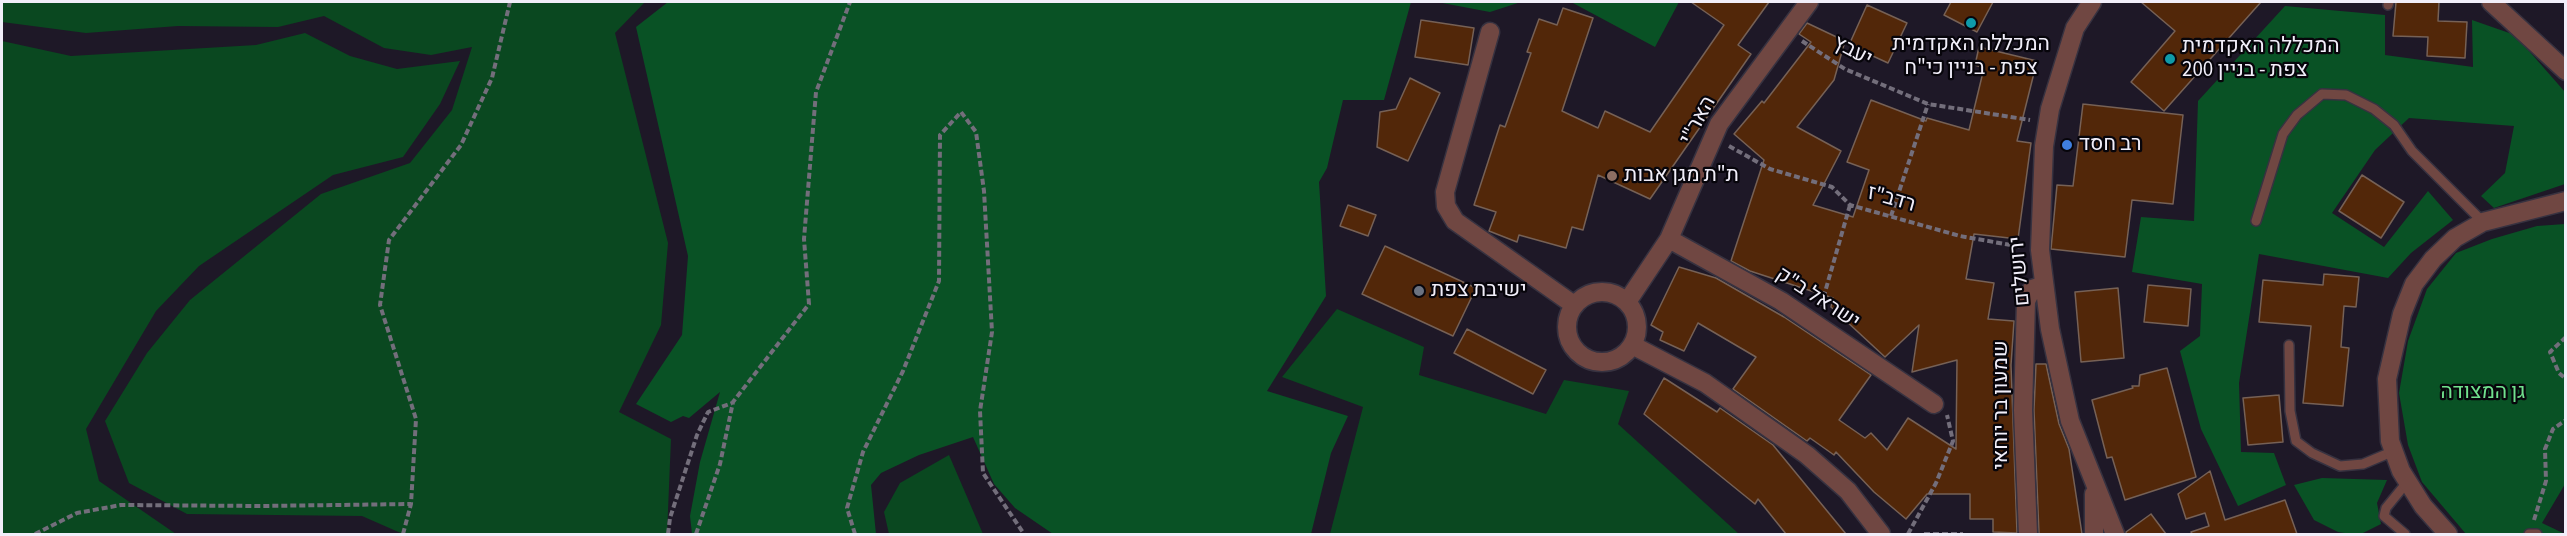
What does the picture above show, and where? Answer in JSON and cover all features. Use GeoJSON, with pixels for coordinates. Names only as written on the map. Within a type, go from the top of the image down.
{"type":"FeatureCollection","features":[{"type":"Feature","properties":{"kind":"street","name":"האר\"י"},"geometry":{"type":"LineString","coordinates":[[1627,302],[1647,276],[1669,239],[1713,137],[1755,72],[1809,2]]}},
{"type":"Feature","properties":{"kind":"street","name":"ירושלים"},"geometry":{"type":"LineString","coordinates":[[2092,2],[2076,28],[2048,123],[2039,209],[2040,250],[2050,330],[2070,421],[2115,534]]}},
{"type":"Feature","properties":{"kind":"street"},"geometry":{"type":"LineString","coordinates":[[2491,2],[2565,71]]}},
{"type":"Feature","properties":{"kind":"street"},"geometry":{"type":"LineString","coordinates":[[1490,32],[1445,192],[1446,206],[1455,222],[1574,305]]}},
{"type":"Feature","properties":{"kind":"street"},"geometry":{"type":"LineString","coordinates":[[2448,534],[2423,506],[2394,451],[2387,412],[2387,379],[2402,314],[2414,284],[2433,259],[2455,238],[2483,222],[2565,201]]}},
{"type":"Feature","properties":{"kind":"street","name":"ישראל ב\"ק"},"geometry":{"type":"LineString","coordinates":[[1669,239],[1757,286],[1934,404]]}},
{"type":"Feature","properties":{"kind":"street","name":"שמעון בר יוחאי"},"geometry":{"type":"LineString","coordinates":[[2028,534],[2023,410],[2025,312],[2026,301],[2032,289],[2044,285]]}},
{"type":"Feature","properties":{"kind":"street"},"geometry":{"type":"LineString","coordinates":[[1605,292],[1617,295],[1627,302],[1637,321],[1632,345],[1624,354],[1609,362],[1597,362],[1585,358],[1576,351],[1569,340],[1567,328],[1574,305],[1593,293],[1605,292]]}},
{"type":"Feature","properties":{"kind":"street"},"geometry":{"type":"LineString","coordinates":[[1632,345],[1705,383],[1807,455],[1848,491],[1881,534]]}},
{"type":"Feature","properties":{"kind":"street"},"geometry":{"type":"LineString","coordinates":[[2093,480],[2094,534]]}},
{"type":"Feature","properties":{"kind":"lane"},"geometry":{"type":"LineString","coordinates":[[2256,221],[2283,134],[2297,115],[2322,94],[2346,94],[2374,109],[2394,125],[2412,151],[2483,222]]}},
{"type":"Feature","properties":{"kind":"lane"},"geometry":{"type":"LineString","coordinates":[[2289,345],[2290,411],[2296,441],[2312,453],[2340,466],[2363,464],[2394,451]]}},
{"type":"Feature","properties":{"kind":"lane"},"geometry":{"type":"LineString","coordinates":[[2405,534],[2384,516],[2386,508],[2408,481]]}},
{"type":"Feature","properties":{"kind":"path"},"geometry":{"type":"LineString","coordinates":[[402,534],[411,504],[416,419],[380,305],[388,240],[461,146],[492,78],[510,2]]}},
{"type":"Feature","properties":{"kind":"path"},"geometry":{"type":"LineString","coordinates":[[696,534],[720,464],[733,402],[809,304],[804,239],[816,92],[850,2]]}},
{"type":"Feature","properties":{"kind":"path","name":"יעבץ"},"geometry":{"type":"LineString","coordinates":[[1786,31],[1845,69],[1928,104],[2048,123]]}},
{"type":"Feature","properties":{"kind":"path"},"geometry":{"type":"LineString","coordinates":[[1891,216],[1928,104]]}},
{"type":"Feature","properties":{"kind":"path"},"geometry":{"type":"LineString","coordinates":[[855,534],[847,508],[863,452],[903,371],[939,281],[940,135],[961,112],[976,132],[984,191],[992,332],[980,411],[983,473],[1024,534]]}},
{"type":"Feature","properties":{"kind":"path","name":"רדב\"ז"},"geometry":{"type":"LineString","coordinates":[[1713,137],[1770,169],[1832,187],[1850,205],[1960,236],[2040,250]]}},
{"type":"Feature","properties":{"kind":"path"},"geometry":{"type":"LineString","coordinates":[[1816,324],[1850,205]]}},
{"type":"Feature","properties":{"kind":"path"},"geometry":{"type":"LineString","coordinates":[[2565,337],[2550,352],[2559,373],[2565,378]]}},
{"type":"Feature","properties":{"kind":"path"},"geometry":{"type":"LineString","coordinates":[[668,534],[673,508],[697,435],[708,412],[733,402]]}},
{"type":"Feature","properties":{"kind":"path"},"geometry":{"type":"LineString","coordinates":[[1908,534],[1936,483],[1953,441],[1949,417],[1934,404]]}},
{"type":"Feature","properties":{"kind":"path"},"geometry":{"type":"LineString","coordinates":[[2533,534],[2546,481],[2545,449],[2553,429],[2565,420]]}},
{"type":"Feature","properties":{"kind":"path"},"geometry":{"type":"LineString","coordinates":[[35,534],[77,513],[121,505],[411,504]]}},
{"type":"Feature","properties":{"kind":"path"},"geometry":{"type":"LineString","coordinates":[[1924,534],[1963,534]]}},
{"type":"Feature","properties":{"kind":"green space"},"geometry":{"type":"Polygon","coordinates":[[[2,2],[645,2],[615,33],[668,243],[661,325],[619,412],[671,439],[667,534],[403,534],[362,516],[187,514],[129,483],[105,421],[147,353],[190,300],[321,194],[410,163],[452,110],[472,47],[431,55],[384,48],[324,16],[278,27],[178,26],[86,33],[2,22],[2,2]]]}},
{"type":"Feature","properties":{"kind":"green space"},"geometry":{"type":"Polygon","coordinates":[[[668,2],[1411,2],[1384,100],[1343,100],[1327,168],[1319,182],[1326,296],[1267,391],[1348,416],[1331,453],[1311,534],[1053,534],[1015,508],[994,484],[973,437],[919,455],[881,473],[871,485],[876,534],[692,534],[690,516],[700,462],[720,392],[689,418],[683,416],[671,422],[636,404],[682,335],[688,256],[636,27],[668,2]]]}},
{"type":"Feature","properties":{"kind":"green space"},"geometry":{"type":"Polygon","coordinates":[[[1437,2],[1521,2],[1490,12],[1437,2]]]}},
{"type":"Feature","properties":{"kind":"green space"},"geometry":{"type":"Polygon","coordinates":[[[1571,2],[1679,2],[1655,47],[1571,2]]]}},
{"type":"Feature","properties":{"kind":"green space"},"geometry":{"type":"Polygon","coordinates":[[[2285,6],[2385,15],[2385,55],[2473,67],[2472,20],[2515,35],[2565,92],[2565,184],[2494,208],[2481,196],[2505,173],[2514,126],[2409,118],[2375,150],[2332,213],[2384,247],[2428,191],[2453,220],[2411,253],[2388,278],[2259,254],[2239,383],[2241,452],[2274,453],[2286,485],[2238,506],[2201,429],[2180,351],[2200,336],[2202,284],[2132,272],[2141,217],[2194,221],[2198,101],[2285,6]]]}},
{"type":"Feature","properties":{"kind":"green space"},"geometry":{"type":"Polygon","coordinates":[[[305,33],[350,56],[397,69],[460,61],[440,104],[403,157],[333,175],[199,266],[156,311],[86,429],[99,481],[176,534],[2,534],[2,41],[71,56],[256,45],[305,33]]]}},
{"type":"Feature","properties":{"kind":"green space","name":"גן המצודה"},"geometry":{"type":"Polygon","coordinates":[[[2565,224],[2565,484],[2542,523],[2565,534],[2466,534],[2422,482],[2408,445],[2399,393],[2408,341],[2427,289],[2456,253],[2492,239],[2537,226],[2565,224]]]}},
{"type":"Feature","properties":{"kind":"green space"},"geometry":{"type":"Polygon","coordinates":[[[1337,309],[1424,347],[1419,375],[1546,414],[1564,380],[1629,391],[1618,424],[1739,534],[1330,534],[1363,407],[1282,377],[1337,309]]]}},
{"type":"Feature","properties":{"kind":"green space"},"geometry":{"type":"Polygon","coordinates":[[[949,455],[983,534],[889,534],[884,512],[900,483],[949,455]]]}},
{"type":"Feature","properties":{"kind":"green space"},"geometry":{"type":"Polygon","coordinates":[[[2322,478],[2387,480],[2377,503],[2381,524],[2361,534],[2351,534],[2338,532],[2314,520],[2294,485],[2322,478]]]}},
{"type":"Feature","properties":{"kind":"building"},"geometry":{"type":"Polygon","coordinates":[[[1691,2],[1769,2],[1738,45],[1751,54],[1650,199],[1598,175],[1583,230],[1572,227],[1566,248],[1519,235],[1517,242],[1489,231],[1496,212],[1474,205],[1500,125],[1505,127],[1531,53],[1527,52],[1539,19],[1557,25],[1563,8],[1593,18],[1562,111],[1598,128],[1605,111],[1650,132],[1724,25],[1691,2]]]}},
{"type":"Feature","properties":{"kind":"building","name":"המכללה האקדמית צפת - בניין כי\"ח"},"geometry":{"type":"Polygon","coordinates":[[[1951,2],[1993,2],[1977,32],[1944,15],[1951,2]]]}},
{"type":"Feature","properties":{"kind":"building","name":"המכללה האקדמית צפת - בניין 200"},"geometry":{"type":"Polygon","coordinates":[[[2141,2],[2261,2],[2164,111],[2131,82],[2175,31],[2141,2]]]}},
{"type":"Feature","properties":{"kind":"building"},"geometry":{"type":"Polygon","coordinates":[[[2396,2],[2439,2],[2438,21],[2467,22],[2465,58],[2427,56],[2428,37],[2393,36],[2396,2]]]}},
{"type":"Feature","properties":{"kind":"building"},"geometry":{"type":"Polygon","coordinates":[[[1867,5],[1907,23],[1888,63],[1849,45],[1867,5]]]}},
{"type":"Feature","properties":{"kind":"building"},"geometry":{"type":"Polygon","coordinates":[[[1421,20],[1474,28],[1468,65],[1415,57],[1421,20]]]}},
{"type":"Feature","properties":{"kind":"building"},"geometry":{"type":"Polygon","coordinates":[[[1807,23],[1845,41],[1834,80],[1797,127],[1841,151],[1813,205],[1853,217],[1869,170],[1847,162],[1871,100],[1926,121],[1927,118],[1969,130],[1984,68],[1975,65],[1979,47],[2037,61],[2017,141],[2031,143],[2018,239],[1974,234],[1966,279],[1994,283],[1988,319],[2014,321],[2011,365],[2017,533],[1993,532],[1993,519],[1970,519],[1970,494],[1927,494],[1906,519],[1874,492],[1836,452],[1834,455],[1810,438],[1807,441],[1733,389],[1756,357],[1698,323],[1684,351],[1660,340],[1663,332],[1651,325],[1679,267],[1716,278],[1784,317],[1871,375],[1839,420],[1865,438],[1871,433],[1887,450],[1908,418],[1956,449],[1957,360],[1912,372],[1919,325],[1885,357],[1831,307],[1833,298],[1750,271],[1731,261],[1764,160],[1734,134],[1762,101],[1764,103],[1811,42],[1799,34],[1807,23]]]}},
{"type":"Feature","properties":{"kind":"building"},"geometry":{"type":"Polygon","coordinates":[[[1410,78],[1440,93],[1408,161],[1377,147],[1380,112],[1396,109],[1410,78]]]}},
{"type":"Feature","properties":{"kind":"building"},"geometry":{"type":"Polygon","coordinates":[[[2083,104],[2183,115],[2173,204],[2132,200],[2125,257],[2051,249],[2057,185],[2073,186],[2083,104]]]}},
{"type":"Feature","properties":{"kind":"building"},"geometry":{"type":"Polygon","coordinates":[[[2362,175],[2404,202],[2381,238],[2339,211],[2362,175]]]}},
{"type":"Feature","properties":{"kind":"building"},"geometry":{"type":"Polygon","coordinates":[[[1348,205],[1376,215],[1368,236],[1340,226],[1348,205]]]}},
{"type":"Feature","properties":{"kind":"building","name":"ישיבת צפת"},"geometry":{"type":"Polygon","coordinates":[[[1385,246],[1476,288],[1453,336],[1362,294],[1385,246]]]}},
{"type":"Feature","properties":{"kind":"building"},"geometry":{"type":"Polygon","coordinates":[[[2324,274],[2359,277],[2356,307],[2344,306],[2341,347],[2349,348],[2343,406],[2303,403],[2311,326],[2259,322],[2263,280],[2323,285],[2324,274]]]}},
{"type":"Feature","properties":{"kind":"building"},"geometry":{"type":"Polygon","coordinates":[[[2148,285],[2191,289],[2188,326],[2144,322],[2148,285]]]}},
{"type":"Feature","properties":{"kind":"building"},"geometry":{"type":"Polygon","coordinates":[[[2118,288],[2124,358],[2081,362],[2075,292],[2118,288]]]}},
{"type":"Feature","properties":{"kind":"building"},"geometry":{"type":"Polygon","coordinates":[[[1467,329],[1546,370],[1533,394],[1454,353],[1467,329]]]}},
{"type":"Feature","properties":{"kind":"building"},"geometry":{"type":"Polygon","coordinates":[[[2036,364],[2046,364],[2059,424],[2069,449],[2082,534],[2039,534],[2034,410],[2036,364]]]}},
{"type":"Feature","properties":{"kind":"building"},"geometry":{"type":"Polygon","coordinates":[[[2167,368],[2196,477],[2125,500],[2112,457],[2107,458],[2092,400],[2133,388],[2132,386],[2139,386],[2140,375],[2167,368]]]}},
{"type":"Feature","properties":{"kind":"building"},"geometry":{"type":"Polygon","coordinates":[[[1664,378],[1717,412],[1720,408],[1773,445],[1846,534],[1786,534],[1758,499],[1755,504],[1644,414],[1664,378]]]}},
{"type":"Feature","properties":{"kind":"building"},"geometry":{"type":"Polygon","coordinates":[[[2279,395],[2283,442],[2248,445],[2243,398],[2279,395]]]}},
{"type":"Feature","properties":{"kind":"building"},"geometry":{"type":"Polygon","coordinates":[[[2210,471],[2225,520],[2285,500],[2297,534],[2192,534],[2191,532],[2209,526],[2205,513],[2186,519],[2178,494],[2210,471]]]}},
{"type":"Feature","properties":{"kind":"building"},"geometry":{"type":"Polygon","coordinates":[[[2151,514],[2166,534],[2126,534],[2126,532],[2151,514]]]}},
{"type":"Feature","properties":{"kind":"place","name":"המכללה האקדמית צפת - בניין כי\"ח"},"geometry":{"type":"Point","coordinates":[1971,23]}},
{"type":"Feature","properties":{"kind":"place","name":"המכללה האקדמית צפת - בניין 200"},"geometry":{"type":"Point","coordinates":[2170,59]}},
{"type":"Feature","properties":{"kind":"place","name":"רב חסד"},"geometry":{"type":"Point","coordinates":[2067,145]}},
{"type":"Feature","properties":{"kind":"place","name":"ת\"ת מגן אבות"},"geometry":{"type":"Point","coordinates":[1612,176]}},
{"type":"Feature","properties":{"kind":"place","name":"ישיבת צפת"},"geometry":{"type":"Point","coordinates":[1419,291]}}]}
